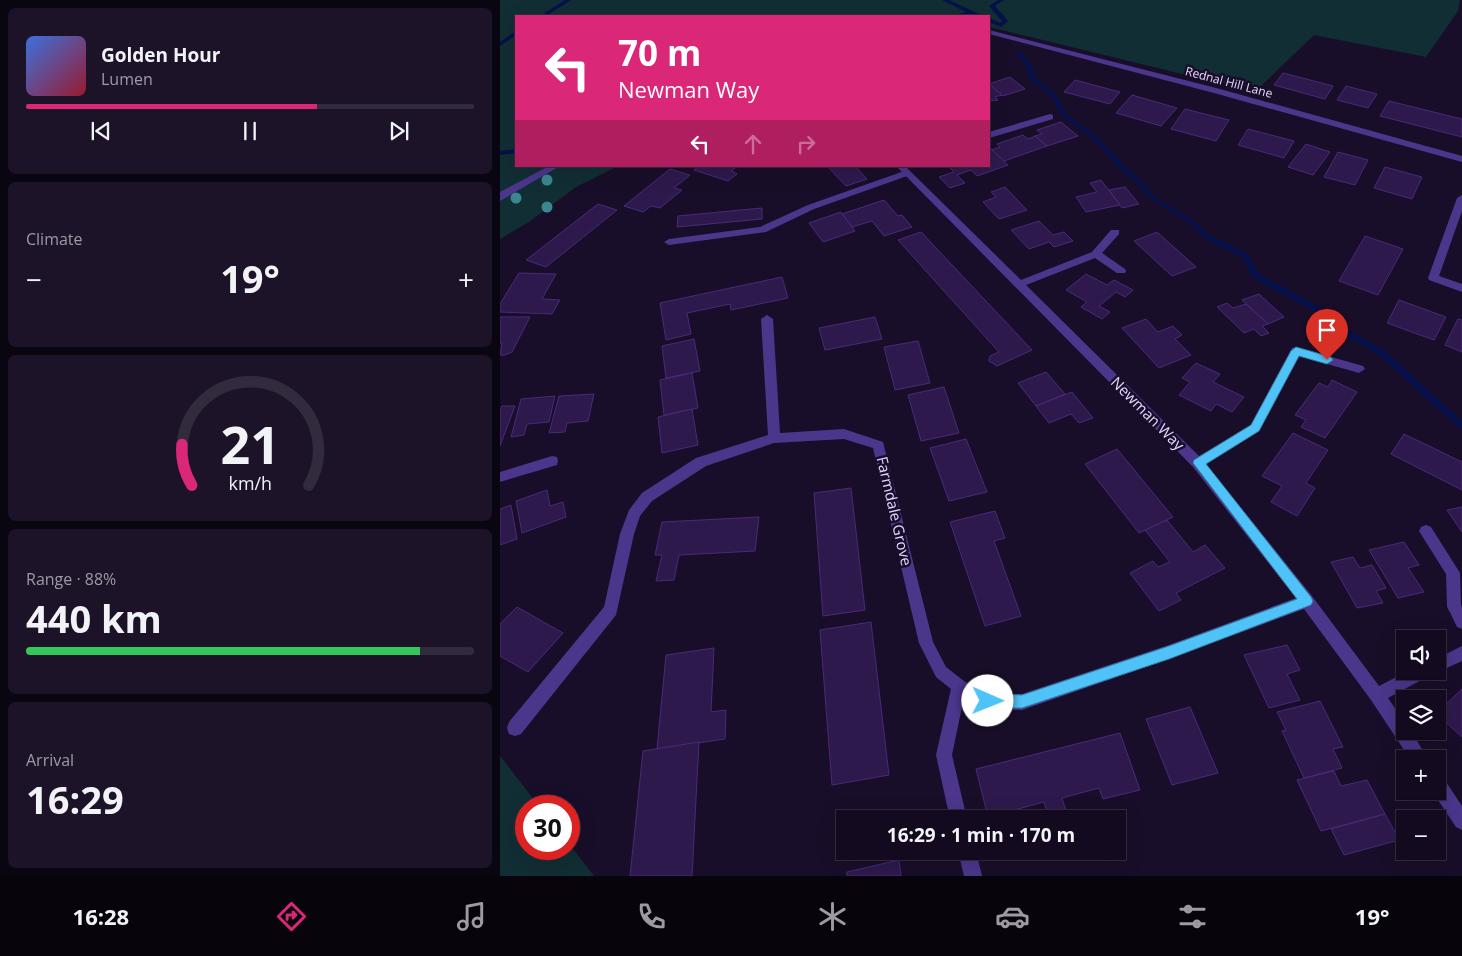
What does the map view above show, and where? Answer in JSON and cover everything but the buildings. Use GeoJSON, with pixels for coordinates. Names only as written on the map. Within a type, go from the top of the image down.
{"type":"FeatureCollection","features":[{"type":"Feature","properties":{"kind":"street","name":"Rednal Hill Lane"},"geometry":{"type":"LineString","coordinates":[[990,32],[1226,94],[1462,159]]}},
{"type":"Feature","properties":{"kind":"street"},"geometry":{"type":"LineString","coordinates":[[990,135],[1050,117]]}},
{"type":"Feature","properties":{"kind":"street"},"geometry":{"type":"LineString","coordinates":[[500,198],[503,194],[554,167]]}},
{"type":"Feature","properties":{"kind":"street"},"geometry":{"type":"LineString","coordinates":[[669,242],[762,230],[811,207],[904,170]]}},
{"type":"Feature","properties":{"kind":"street","name":"Newman Way"},"geometry":{"type":"LineString","coordinates":[[904,170],[1198,463],[1307,601],[1377,695],[1414,750]]}},
{"type":"Feature","properties":{"kind":"street"},"geometry":{"type":"LineString","coordinates":[[1462,198],[1433,278],[1462,288]]}},
{"type":"Feature","properties":{"kind":"street"},"geometry":{"type":"LineString","coordinates":[[1020,284],[1096,254],[1115,232]]}},
{"type":"Feature","properties":{"kind":"street"},"geometry":{"type":"LineString","coordinates":[[1096,254],[1121,272]]}},
{"type":"Feature","properties":{"kind":"street"},"geometry":{"type":"LineString","coordinates":[[767,318],[774,438]]}},
{"type":"Feature","properties":{"kind":"street"},"geometry":{"type":"LineString","coordinates":[[1198,463],[1255,428],[1296,351],[1359,369]]}},
{"type":"Feature","properties":{"kind":"street","name":"Farmdale Grove"},"geometry":{"type":"LineString","coordinates":[[515,728],[611,610],[627,534],[634,514],[647,497],[701,462],[774,438],[844,434],[879,445],[926,643],[941,672],[959,686],[988,701],[1022,702],[1169,652],[1307,601]]}},
{"type":"Feature","properties":{"kind":"street"},"geometry":{"type":"LineString","coordinates":[[500,477],[552,461]]}},
{"type":"Feature","properties":{"kind":"street"},"geometry":{"type":"LineString","coordinates":[[1426,531],[1453,573],[1454,606],[1462,622]]}},
{"type":"Feature","properties":{"kind":"street"},"geometry":{"type":"LineString","coordinates":[[1446,661],[1462,653]]}},
{"type":"Feature","properties":{"kind":"street"},"geometry":{"type":"LineString","coordinates":[[1377,695],[1406,680]]}},
{"type":"Feature","properties":{"kind":"street"},"geometry":{"type":"LineString","coordinates":[[957,810],[944,755],[959,686]]}},
{"type":"Feature","properties":{"kind":"street"},"geometry":{"type":"LineString","coordinates":[[1446,797],[1462,821]]}},
{"type":"Feature","properties":{"kind":"street"},"geometry":{"type":"LineString","coordinates":[[969,860],[973,876]]}},
{"type":"Feature","properties":{"kind":"green space"},"geometry":{"type":"Polygon","coordinates":[[[500,0],[1460,0],[1458,11],[1426,57],[1314,35],[1260,87],[1215,82],[990,27],[990,15],[515,15],[515,167],[616,167],[576,187],[529,222],[500,239],[500,0]]]}},
{"type":"Feature","properties":{"kind":"green space"},"geometry":{"type":"Polygon","coordinates":[[[500,756],[530,795],[515,795],[515,860],[580,860],[580,858],[594,876],[500,876],[500,756]]]}},
{"type":"Feature","properties":{"kind":"waterway"},"geometry":{"type":"LineString","coordinates":[[545,15],[568,0]]}},
{"type":"Feature","properties":{"kind":"waterway"},"geometry":{"type":"LineString","coordinates":[[945,0],[978,15]]}},
{"type":"Feature","properties":{"kind":"waterway"},"geometry":{"type":"LineString","coordinates":[[990,20],[1001,25],[1005,21],[992,6],[1001,0]]}},
{"type":"Feature","properties":{"kind":"waterway"},"geometry":{"type":"LineString","coordinates":[[959,15],[971,12]]}},
{"type":"Feature","properties":{"kind":"waterway"},"geometry":{"type":"LineString","coordinates":[[500,44],[515,34]]}},
{"type":"Feature","properties":{"kind":"waterway"},"geometry":{"type":"LineString","coordinates":[[1019,52],[1028,65],[1033,80],[1045,87],[1057,100],[1063,115],[1093,136],[1114,157],[1118,164],[1141,183],[1150,196],[1193,223],[1203,234],[1246,257],[1256,276],[1337,320],[1344,331],[1382,353],[1462,426]]}},
{"type":"Feature","properties":{"kind":"waterway"},"geometry":{"type":"LineString","coordinates":[[500,153],[515,151]]}},
{"type":"Feature","properties":{"kind":"route"},"geometry":{"type":"LineString","coordinates":[[988,701],[1022,702],[1169,652],[1307,601],[1198,463],[1255,428],[1296,351],[1327,360]]}}]}
